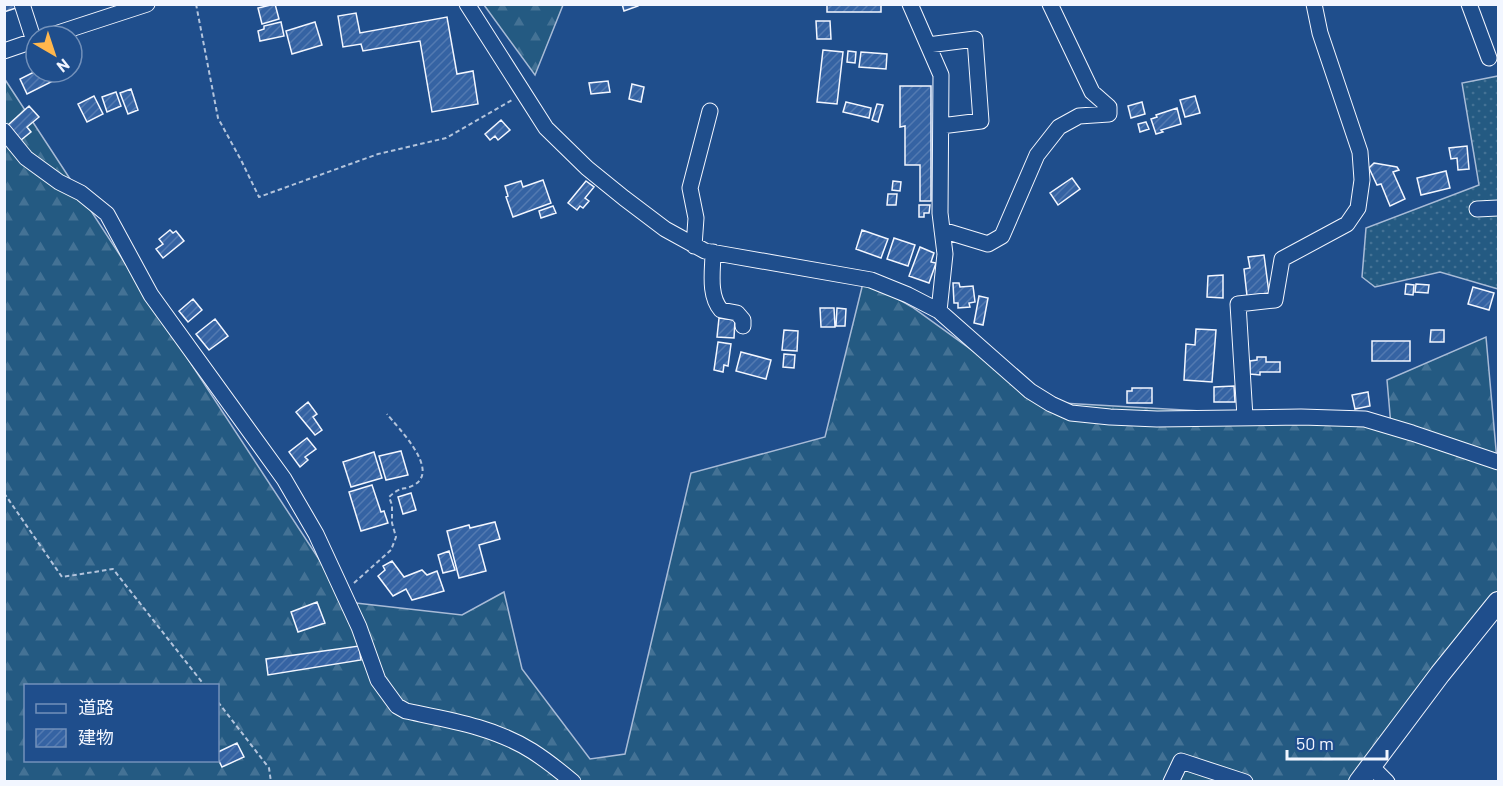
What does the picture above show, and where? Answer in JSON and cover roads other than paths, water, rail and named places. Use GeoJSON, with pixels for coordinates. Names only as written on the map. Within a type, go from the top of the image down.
{"type":"FeatureCollection","features":[{"type":"Feature","properties":{"kind":"main road"},"geometry":{"type":"LineString","coordinates":[[1365,774],[1440,674],[1498,602]]}},
{"type":"Feature","properties":{"kind":"street"},"geometry":{"type":"LineString","coordinates":[[22,4],[32,24]]}},
{"type":"Feature","properties":{"kind":"street"},"geometry":{"type":"LineString","coordinates":[[77,24],[112,10],[147,4]]}},
{"type":"Feature","properties":{"kind":"street"},"geometry":{"type":"LineString","coordinates":[[467,4],[546,128],[587,168],[665,229],[694,246],[713,252],[871,280],[908,295],[939,311],[1030,391],[1051,404],[1071,412],[1110,417],[1157,419],[1245,417],[1365,419],[1498,462]]}},
{"type":"Feature","properties":{"kind":"street"},"geometry":{"type":"LineString","coordinates":[[910,4],[941,75],[940,213],[945,254],[939,311]]}},
{"type":"Feature","properties":{"kind":"street"},"geometry":{"type":"LineString","coordinates":[[942,230],[988,244],[1002,236],[1037,155],[1059,128],[1079,116],[1109,114],[1109,107],[1092,92],[1050,4]]}},
{"type":"Feature","properties":{"kind":"street"},"geometry":{"type":"LineString","coordinates":[[1245,417],[1238,304],[1275,300],[1281,259],[1347,224],[1358,208],[1362,180],[1360,153],[1320,33],[1314,4]]}},
{"type":"Feature","properties":{"kind":"street"},"geometry":{"type":"LineString","coordinates":[[1469,4],[1489,58]]}},
{"type":"Feature","properties":{"kind":"street"},"geometry":{"type":"LineString","coordinates":[[928,45],[975,39],[981,121],[941,126]]}},
{"type":"Feature","properties":{"kind":"street"},"geometry":{"type":"LineString","coordinates":[[4,51],[24,44]]}},
{"type":"Feature","properties":{"kind":"street"},"geometry":{"type":"LineString","coordinates":[[694,246],[696,218],[690,188],[710,111]]}},
{"type":"Feature","properties":{"kind":"street"},"geometry":{"type":"LineString","coordinates":[[4,130],[26,158],[59,182],[81,193],[107,213],[152,295],[284,479],[315,534],[343,592],[359,627],[378,680],[397,706],[406,711],[499,734],[531,750],[573,782]]}},
{"type":"Feature","properties":{"kind":"street"},"geometry":{"type":"LineString","coordinates":[[1477,209],[1498,208]]}},
{"type":"Feature","properties":{"kind":"street"},"geometry":{"type":"LineString","coordinates":[[713,252],[715,304],[721,310],[737,314],[743,320],[743,326]]}},
{"type":"Feature","properties":{"kind":"street"},"geometry":{"type":"LineString","coordinates":[[1171,782],[1181,762],[1245,782]]}},
{"type":"Feature","properties":{"kind":"street"},"geometry":{"type":"LineString","coordinates":[[1365,774],[1387,782]]}}]}
